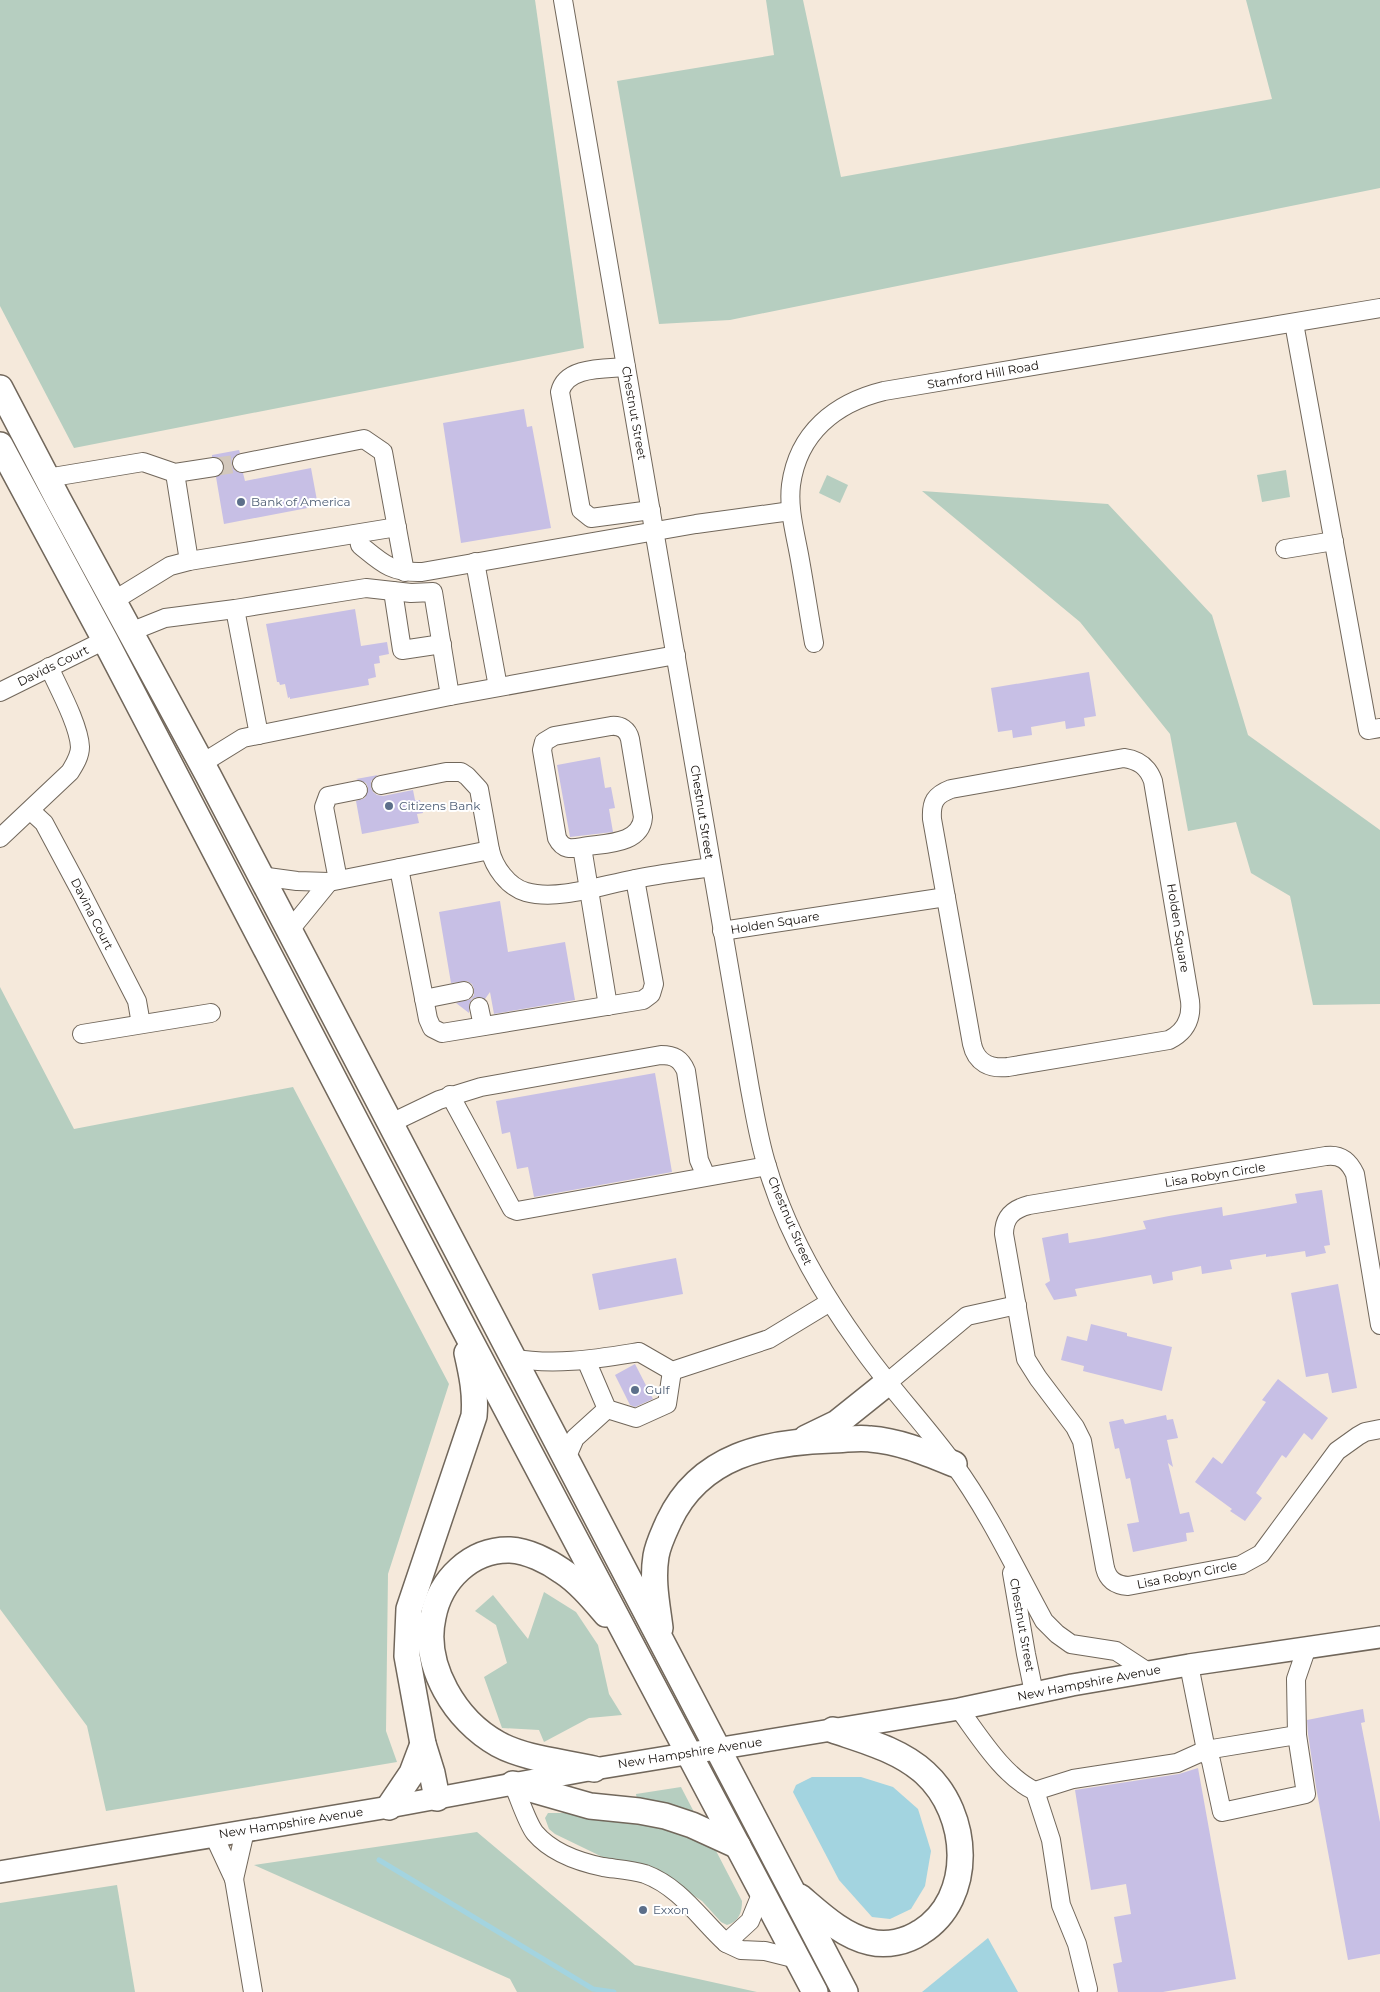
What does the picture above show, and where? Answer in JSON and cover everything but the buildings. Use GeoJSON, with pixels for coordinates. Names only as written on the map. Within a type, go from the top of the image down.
{"type":"FeatureCollection","features":[{"type":"Feature","properties":{"kind":"highway"},"geometry":{"type":"LineString","coordinates":[[0,388],[201,764],[845,1992]]}},
{"type":"Feature","properties":{"kind":"highway"},"geometry":{"type":"LineString","coordinates":[[0,445],[105,640],[460,1321],[814,1992]]}},
{"type":"Feature","properties":{"kind":"highway"},"geometry":{"type":"LineString","coordinates":[[437,1798],[432,1773],[422,1744],[408,1656],[408,1627],[409,1609],[474,1416],[476,1398],[474,1382],[460,1321]]}},
{"type":"Feature","properties":{"kind":"highway"},"geometry":{"type":"LineString","coordinates":[[800,1441],[837,1423],[888,1382]]}},
{"type":"Feature","properties":{"kind":"highway"},"geometry":{"type":"LineString","coordinates":[[663,1645],[653,1582],[656,1555],[664,1532],[683,1496],[712,1469],[727,1460],[751,1451],[800,1441],[870,1438],[912,1448],[954,1464]]}},
{"type":"Feature","properties":{"kind":"highway"},"geometry":{"type":"LineString","coordinates":[[594,1769],[520,1753],[506,1748],[487,1737],[458,1708],[442,1683],[434,1658],[432,1618],[442,1590],[465,1564],[487,1554],[511,1550],[536,1557],[564,1572],[626,1636]]}},
{"type":"Feature","properties":{"kind":"highway"},"geometry":{"type":"LineString","coordinates":[[792,1890],[831,1922],[858,1938],[870,1942],[889,1943],[904,1941],[934,1924],[953,1897],[958,1880],[961,1858],[958,1835],[951,1812],[939,1791],[926,1774],[909,1760],[890,1750],[833,1730]]}},
{"type":"Feature","properties":{"kind":"highway"},"geometry":{"type":"LineString","coordinates":[[389,1807],[412,1773],[422,1744]]}},
{"type":"Feature","properties":{"kind":"highway"},"geometry":{"type":"LineString","coordinates":[[513,1784],[590,1806],[666,1816],[692,1825],[738,1846]]}},
{"type":"Feature","properties":{"kind":"main road","name":"New Hampshire Avenue"},"geometry":{"type":"LineString","coordinates":[[0,1872],[389,1807],[594,1769],[959,1709],[1034,1693],[1189,1665],[1380,1637]]}},
{"type":"Feature","properties":{"kind":"street","name":"Chestnut Street"},"geometry":{"type":"LineString","coordinates":[[563,0],[750,1089],[767,1166],[779,1203],[795,1239],[830,1302],[858,1344],[954,1464],[990,1520],[1044,1621],[1056,1634],[1072,1644],[1116,1651],[1148,1672]]}},
{"type":"Feature","properties":{"kind":"street","name":"Stamford Hill Road"},"geometry":{"type":"LineString","coordinates":[[814,643],[791,511],[792,479],[795,466],[805,444],[816,428],[830,415],[855,400],[884,391],[1380,308]]}},
{"type":"Feature","properties":{"kind":"street"},"geometry":{"type":"LineString","coordinates":[[1294,323],[1368,730],[1380,728]]}},
{"type":"Feature","properties":{"kind":"street"},"geometry":{"type":"LineString","coordinates":[[626,367],[580,372],[569,377],[562,384],[560,392],[581,510],[591,518],[651,510]]}},
{"type":"Feature","properties":{"kind":"street"},"geometry":{"type":"LineString","coordinates":[[242,463],[364,439],[383,452],[405,572]]}},
{"type":"Feature","properties":{"kind":"street"},"geometry":{"type":"LineString","coordinates":[[47,478],[143,462],[175,473],[214,467]]}},
{"type":"Feature","properties":{"kind":"street"},"geometry":{"type":"LineString","coordinates":[[175,473],[189,560]]}},
{"type":"Feature","properties":{"kind":"street"},"geometry":{"type":"LineString","coordinates":[[358,534],[360,545],[383,564],[405,572],[422,572],[655,531],[791,511]]}},
{"type":"Feature","properties":{"kind":"street"},"geometry":{"type":"LineString","coordinates":[[113,601],[170,566],[189,560],[396,527]]}},
{"type":"Feature","properties":{"kind":"street"},"geometry":{"type":"LineString","coordinates":[[1285,549],[1334,541]]}},
{"type":"Feature","properties":{"kind":"street"},"geometry":{"type":"LineString","coordinates":[[476,562],[498,687]]}},
{"type":"Feature","properties":{"kind":"street"},"geometry":{"type":"LineString","coordinates":[[130,632],[165,618],[366,588],[411,593],[433,592],[450,696]]}},
{"type":"Feature","properties":{"kind":"street"},"geometry":{"type":"LineString","coordinates":[[393,591],[402,650],[442,644]]}},
{"type":"Feature","properties":{"kind":"street"},"geometry":{"type":"LineString","coordinates":[[235,609],[259,735]]}},
{"type":"Feature","properties":{"kind":"street","name":"Davids Court"},"geometry":{"type":"LineString","coordinates":[[0,692],[105,640]]}},
{"type":"Feature","properties":{"kind":"street"},"geometry":{"type":"LineString","coordinates":[[201,764],[242,738],[450,696],[676,655]]}},
{"type":"Feature","properties":{"kind":"street"},"geometry":{"type":"LineString","coordinates":[[0,838],[70,772],[78,760],[80,747],[77,731],[49,667]]}},
{"type":"Feature","properties":{"kind":"street"},"geometry":{"type":"LineString","coordinates":[[611,726],[620,727],[627,732],[630,740],[643,817],[642,826],[636,834],[628,839],[582,847],[566,848],[558,838],[542,746],[547,739],[554,736],[611,726]]}},
{"type":"Feature","properties":{"kind":"street","name":"Holden Square"},"geometry":{"type":"LineString","coordinates":[[1117,759],[1137,761],[1147,769],[1155,789],[1190,1000],[1190,1013],[1187,1025],[1180,1033],[1169,1040],[1008,1067],[988,1066],[979,1059],[972,1044],[946,896],[932,818],[933,802],[940,794],[957,788],[1117,759]]}},
{"type":"Feature","properties":{"kind":"street"},"geometry":{"type":"LineString","coordinates":[[381,785],[446,772],[461,772],[467,776],[479,790],[493,862],[513,885],[523,892],[551,895],[711,867]]}},
{"type":"Feature","properties":{"kind":"street"},"geometry":{"type":"LineString","coordinates":[[334,881],[324,806],[328,796],[358,790]]}},
{"type":"Feature","properties":{"kind":"street","name":"Davina Court"},"geometry":{"type":"LineString","coordinates":[[30,811],[44,823],[81,892],[137,1001],[141,1024]]}},
{"type":"Feature","properties":{"kind":"street"},"geometry":{"type":"LineString","coordinates":[[582,847],[608,1006]]}},
{"type":"Feature","properties":{"kind":"street"},"geometry":{"type":"LineString","coordinates":[[260,876],[297,881],[334,881],[490,850]]}},
{"type":"Feature","properties":{"kind":"street"},"geometry":{"type":"LineString","coordinates":[[399,868],[424,999],[430,1024],[438,1032],[608,1006],[646,998],[654,988],[635,879]]}},
{"type":"Feature","properties":{"kind":"street"},"geometry":{"type":"LineString","coordinates":[[288,931],[334,881]]}},
{"type":"Feature","properties":{"kind":"street","name":"Holden Square"},"geometry":{"type":"LineString","coordinates":[[722,930],[946,896]]}},
{"type":"Feature","properties":{"kind":"street"},"geometry":{"type":"LineString","coordinates":[[424,999],[464,992]]}},
{"type":"Feature","properties":{"kind":"street"},"geometry":{"type":"LineString","coordinates":[[479,1006],[482,1026]]}},
{"type":"Feature","properties":{"kind":"street"},"geometry":{"type":"LineString","coordinates":[[82,1034],[211,1013]]}},
{"type":"Feature","properties":{"kind":"street"},"geometry":{"type":"LineString","coordinates":[[389,1124],[450,1095],[482,1087],[661,1056],[672,1056],[681,1061],[686,1071],[699,1160],[706,1176]]}},
{"type":"Feature","properties":{"kind":"street"},"geometry":{"type":"LineString","coordinates":[[450,1095],[512,1209],[517,1211],[767,1166]]}},
{"type":"Feature","properties":{"kind":"street","name":"Lisa Robyn Circle"},"geometry":{"type":"LineString","coordinates":[[1380,1325],[1355,1174],[1352,1166],[1346,1160],[1333,1155],[1029,1205],[1014,1210],[1005,1222],[1004,1234],[1026,1360],[1075,1427],[1082,1441],[1104,1568],[1110,1579],[1118,1584],[1128,1586],[1241,1565],[1261,1554],[1337,1452],[1365,1432],[1380,1429]]}},
{"type":"Feature","properties":{"kind":"street"},"geometry":{"type":"LineString","coordinates":[[511,1358],[537,1362],[586,1360],[639,1352],[672,1371],[769,1339],[830,1302]]}},
{"type":"Feature","properties":{"kind":"street"},"geometry":{"type":"LineString","coordinates":[[888,1382],[967,1316],[1017,1305]]}},
{"type":"Feature","properties":{"kind":"street"},"geometry":{"type":"LineString","coordinates":[[586,1360],[607,1409],[636,1418],[667,1404],[672,1371]]}},
{"type":"Feature","properties":{"kind":"street"},"geometry":{"type":"LineString","coordinates":[[565,1460],[575,1438],[607,1409]]}},
{"type":"Feature","properties":{"kind":"street","name":"Chestnut Street"},"geometry":{"type":"LineString","coordinates":[[1010,1558],[1034,1693]]}},
{"type":"Feature","properties":{"kind":"street"},"geometry":{"type":"LineString","coordinates":[[1189,1665],[1206,1750],[1211,1761],[1222,1812],[1306,1794],[1296,1734],[1296,1677],[1307,1647]]}},
{"type":"Feature","properties":{"kind":"street"},"geometry":{"type":"LineString","coordinates":[[959,1709],[994,1755],[1016,1779],[1022,1785],[1035,1791],[1073,1779],[1176,1764],[1206,1750],[1296,1734]]}},
{"type":"Feature","properties":{"kind":"street"},"geometry":{"type":"LineString","coordinates":[[513,1784],[535,1832],[550,1847],[570,1858],[645,1874],[666,1886],[697,1910],[708,1926],[726,1943],[741,1950],[764,1951],[797,1959]]}},
{"type":"Feature","properties":{"kind":"street"},"geometry":{"type":"LineString","coordinates":[[1035,1791],[1051,1840],[1061,1905],[1077,1944],[1088,1989]]}},
{"type":"Feature","properties":{"kind":"street"},"geometry":{"type":"LineString","coordinates":[[234,1879],[244,1831]]}},
{"type":"Feature","properties":{"kind":"street"},"geometry":{"type":"LineString","coordinates":[[214,1836],[234,1879],[253,1992]]}},
{"type":"Feature","properties":{"kind":"street"},"geometry":{"type":"LineString","coordinates":[[726,1943],[750,1921],[762,1892]]}},
{"type":"Feature","properties":{"kind":"green space"},"geometry":{"type":"Polygon","coordinates":[[[0,0],[535,0],[584,348],[74,448],[0,306],[0,0]]]}},
{"type":"Feature","properties":{"kind":"green space"},"geometry":{"type":"Polygon","coordinates":[[[766,0],[803,0],[841,177],[1272,99],[1246,0],[1380,0],[1380,188],[730,320],[659,324],[617,81],[774,55],[766,0]]]}},
{"type":"Feature","properties":{"kind":"green space"},"geometry":{"type":"Polygon","coordinates":[[[1286,470],[1290,497],[1262,502],[1257,475],[1286,470]]]}},
{"type":"Feature","properties":{"kind":"green space"},"geometry":{"type":"Polygon","coordinates":[[[827,475],[848,485],[840,503],[819,493],[827,475]]]}},
{"type":"Feature","properties":{"kind":"green space"},"geometry":{"type":"Polygon","coordinates":[[[922,491],[1108,504],[1212,615],[1248,735],[1380,830],[1380,1004],[1313,1005],[1290,896],[1251,873],[1236,822],[1188,831],[1170,734],[1080,622],[922,491]]]}},
{"type":"Feature","properties":{"kind":"green space"},"geometry":{"type":"Polygon","coordinates":[[[0,987],[74,1129],[293,1087],[449,1384],[388,1574],[386,1731],[397,1762],[106,1811],[87,1726],[0,1609],[0,987]]]}},
{"type":"Feature","properties":{"kind":"green space"},"geometry":{"type":"Polygon","coordinates":[[[544,1592],[576,1612],[598,1645],[609,1694],[622,1715],[589,1718],[544,1742],[539,1730],[502,1728],[484,1677],[507,1663],[496,1625],[475,1611],[493,1595],[528,1639],[544,1592]]]}},
{"type":"Feature","properties":{"kind":"green space"},"geometry":{"type":"Polygon","coordinates":[[[681,1787],[695,1814],[637,1799],[636,1794],[681,1787]]]}},
{"type":"Feature","properties":{"kind":"green space"},"geometry":{"type":"Polygon","coordinates":[[[548,1813],[572,1813],[644,1820],[713,1845],[742,1901],[739,1916],[734,1922],[727,1925],[721,1922],[702,1901],[679,1886],[619,1865],[555,1834],[549,1829],[545,1818],[548,1813]]]}},
{"type":"Feature","properties":{"kind":"green space"},"geometry":{"type":"Polygon","coordinates":[[[477,1832],[635,1965],[757,1992],[517,1992],[510,1979],[254,1865],[477,1832]]]}},
{"type":"Feature","properties":{"kind":"green space"},"geometry":{"type":"Polygon","coordinates":[[[117,1885],[135,1992],[0,1992],[0,1903],[117,1885]]]}},
{"type":"Feature","properties":{"kind":"water"},"geometry":{"type":"Polygon","coordinates":[[[812,1777],[861,1777],[893,1787],[918,1809],[931,1851],[925,1886],[911,1909],[890,1919],[872,1917],[839,1880],[793,1792],[796,1785],[812,1777]]]}},
{"type":"Feature","properties":{"kind":"water"},"geometry":{"type":"Polygon","coordinates":[[[988,1938],[1018,1992],[922,1992],[988,1938]]]}},
{"type":"Feature","properties":{"kind":"waterway"},"geometry":{"type":"LineString","coordinates":[[379,1860],[593,1989],[614,1992]]}},
{"type":"Feature","properties":{"kind":"tunnel"},"geometry":{"type":"LineString","coordinates":[[214,467],[242,463]]}},
{"type":"Feature","properties":{"kind":"place","name":"Bank of America"},"geometry":{"type":"Point","coordinates":[241,502]}},
{"type":"Feature","properties":{"kind":"place","name":"Citizens Bank"},"geometry":{"type":"Point","coordinates":[389,806]}},
{"type":"Feature","properties":{"kind":"place","name":"Gulf"},"geometry":{"type":"Point","coordinates":[635,1390]}},
{"type":"Feature","properties":{"kind":"place","name":"Exxon"},"geometry":{"type":"Point","coordinates":[643,1910]}}]}
